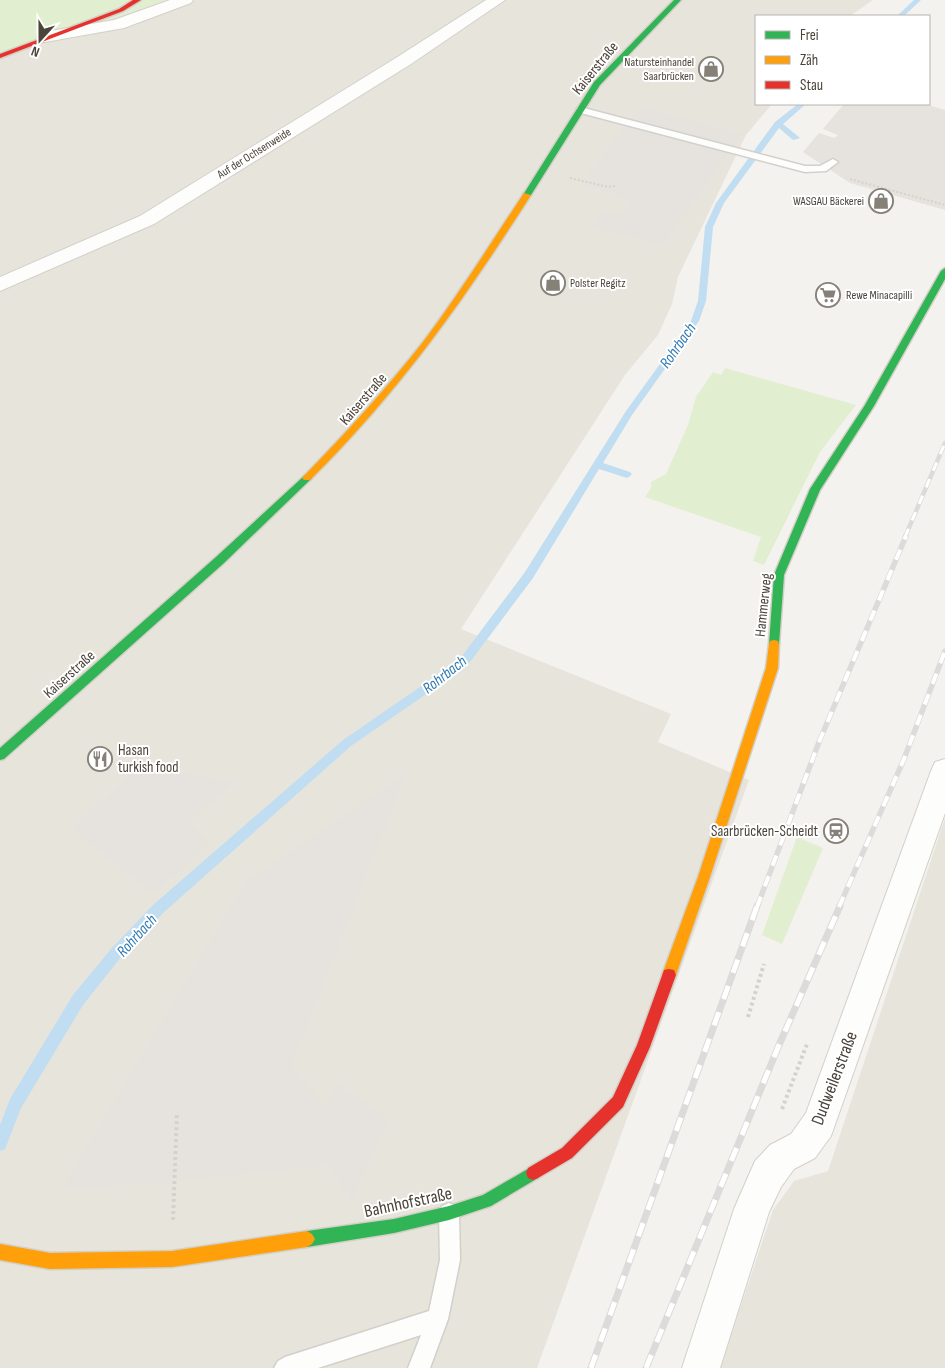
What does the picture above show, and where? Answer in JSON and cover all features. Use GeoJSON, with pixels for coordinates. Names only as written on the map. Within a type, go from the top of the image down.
{"type":"FeatureCollection","features":[{"type":"Feature","properties":{"kind":"street"},"geometry":{"type":"LineString","coordinates":[[0,56],[45,37],[121,10],[138,0]]}},
{"type":"Feature","properties":{"kind":"street"},"geometry":{"type":"LineString","coordinates":[[45,37],[118,24],[185,0]]}},
{"type":"Feature","properties":{"kind":"street","name":"Auf der Ochsenweide"},"geometry":{"type":"LineString","coordinates":[[0,285],[147,220],[405,60],[497,0]]}},
{"type":"Feature","properties":{"kind":"street","name":"Kaiserstraße"},"geometry":{"type":"LineString","coordinates":[[0,756],[220,560],[348,439],[421,353],[468,288],[597,84],[617,61],[678,0]]}},
{"type":"Feature","properties":{"kind":"street","name":"Hammerweg"},"geometry":{"type":"LineString","coordinates":[[680,940],[704,877],[772,668],[779,575],[815,489],[870,406],[945,271]]}},
{"type":"Feature","properties":{"kind":"street","name":"Dudweilerstraße"},"geometry":{"type":"LineString","coordinates":[[701,1368],[752,1209],[768,1174],[782,1157],[803,1146],[819,1124],[945,771]]}},
{"type":"Feature","properties":{"kind":"street","name":"Bahnhofstraße"},"geometry":{"type":"LineString","coordinates":[[0,1252],[50,1261],[172,1259],[394,1226],[449,1213],[486,1200],[567,1153],[618,1102],[643,1047],[680,940]]}},
{"type":"Feature","properties":{"kind":"lane"},"geometry":{"type":"LineString","coordinates":[[580,110],[805,169],[822,169],[833,162]]}},
{"type":"Feature","properties":{"kind":"lane"},"geometry":{"type":"LineString","coordinates":[[419,1368],[438,1319],[450,1260],[449,1213]]}},
{"type":"Feature","properties":{"kind":"lane"},"geometry":{"type":"LineString","coordinates":[[286,1368],[438,1319]]}},
{"type":"Feature","properties":{"kind":"path"},"geometry":{"type":"LineString","coordinates":[[541,172],[608,187],[615,186]]}},
{"type":"Feature","properties":{"kind":"path"},"geometry":{"type":"LineString","coordinates":[[843,180],[852,178],[945,205]]}},
{"type":"Feature","properties":{"kind":"path"},"geometry":{"type":"LineString","coordinates":[[748,1017],[764,964]]}},
{"type":"Feature","properties":{"kind":"path"},"geometry":{"type":"LineString","coordinates":[[779,1117],[807,1044]]}},
{"type":"Feature","properties":{"kind":"path"},"geometry":{"type":"LineString","coordinates":[[172,1259],[177,1112]]}},
{"type":"Feature","properties":{"kind":"shaded area"},"geometry":{"type":"Polygon","coordinates":[[[167,0],[873,0],[851,15],[755,15],[755,105],[771,105],[746,135],[678,277],[672,304],[658,335],[625,375],[461,629],[671,714],[658,742],[749,780],[537,1368],[0,1368],[0,55],[167,0]]]}},
{"type":"Feature","properties":{"kind":"shaded area"},"geometry":{"type":"Polygon","coordinates":[[[843,105],[928,105],[945,110],[945,210],[850,183],[803,152],[819,133],[834,138],[838,135],[823,129],[843,105]]]}},
{"type":"Feature","properties":{"kind":"shaded area"},"geometry":{"type":"Polygon","coordinates":[[[640,106],[742,134],[663,245],[592,228],[603,211],[620,215],[630,200],[612,196],[614,193],[581,185],[640,106]]]}},
{"type":"Feature","properties":{"kind":"shaded area"},"geometry":{"type":"Polygon","coordinates":[[[139,765],[236,782],[188,822],[209,842],[154,894],[72,830],[139,765]]]}},
{"type":"Feature","properties":{"kind":"shaded area"},"geometry":{"type":"Polygon","coordinates":[[[407,773],[292,1066],[326,1106],[336,1083],[389,1119],[351,1204],[330,1165],[161,1183],[61,1189],[245,882],[407,773]]]}},
{"type":"Feature","properties":{"kind":"shaded area"},"geometry":{"type":"Polygon","coordinates":[[[945,818],[945,1368],[720,1368],[773,1210],[794,1181],[828,1171],[945,818]]]}},
{"type":"Feature","properties":{"kind":"green space"},"geometry":{"type":"Polygon","coordinates":[[[0,0],[167,0],[0,55],[0,0]]]}},
{"type":"Feature","properties":{"kind":"green space"},"geometry":{"type":"Polygon","coordinates":[[[725,368],[856,405],[820,452],[764,565],[753,561],[761,537],[645,497],[651,488],[651,482],[666,474],[688,425],[696,397],[713,372],[721,375],[725,368]]]}},
{"type":"Feature","properties":{"kind":"green space"},"geometry":{"type":"Polygon","coordinates":[[[797,837],[823,848],[782,944],[762,935],[797,837]]]}},
{"type":"Feature","properties":{"kind":"waterway","name":"Rohrbach"},"geometry":{"type":"LineString","coordinates":[[901,15],[918,0]]}},
{"type":"Feature","properties":{"kind":"waterway","name":"Rohrbach"},"geometry":{"type":"LineString","coordinates":[[778,124],[801,105]]}},
{"type":"Feature","properties":{"kind":"waterway","name":"Rohrbach"},"geometry":{"type":"LineString","coordinates":[[0,1144],[15,1104],[78,1000],[116,953],[158,909],[347,743],[463,663],[529,575],[629,413],[695,321],[702,301],[709,227],[720,203],[778,124]]}},
{"type":"Feature","properties":{"kind":"waterway"},"geometry":{"type":"LineString","coordinates":[[778,124],[796,138]]}},
{"type":"Feature","properties":{"kind":"waterway"},"geometry":{"type":"LineString","coordinates":[[597,465],[627,474]]}},
{"type":"Feature","properties":{"kind":"railway"},"geometry":{"type":"LineString","coordinates":[[905,537],[945,443]]}},
{"type":"Feature","properties":{"kind":"railway"},"geometry":{"type":"LineString","coordinates":[[757,907],[819,742],[906,536]]}},
{"type":"Feature","properties":{"kind":"railway"},"geometry":{"type":"LineString","coordinates":[[839,907],[904,759],[945,651]]}},
{"type":"Feature","properties":{"kind":"railway"},"geometry":{"type":"LineString","coordinates":[[591,1368],[757,906]]}},
{"type":"Feature","properties":{"kind":"railway"},"geometry":{"type":"LineString","coordinates":[[646,1368],[779,1045],[840,906]]}},
{"type":"Feature","properties":{"kind":"traffic: fast"},"geometry":{"type":"LineString","coordinates":[[527,195],[597,84],[678,0]]}},
{"type":"Feature","properties":{"kind":"traffic: fast"},"geometry":{"type":"LineString","coordinates":[[774,644],[779,575],[815,489],[869,406],[945,271]]}},
{"type":"Feature","properties":{"kind":"traffic: fast"},"geometry":{"type":"LineString","coordinates":[[0,755],[220,560],[307,478]]}},
{"type":"Feature","properties":{"kind":"traffic: fast"},"geometry":{"type":"LineString","coordinates":[[307,1239],[394,1226],[449,1213],[486,1201],[533,1173]]}},
{"type":"Feature","properties":{"kind":"traffic: slow"},"geometry":{"type":"LineString","coordinates":[[307,478],[340,446],[399,379],[452,308],[527,195]]}},
{"type":"Feature","properties":{"kind":"traffic: slow"},"geometry":{"type":"LineString","coordinates":[[669,975],[704,877],[772,668],[774,644]]}},
{"type":"Feature","properties":{"kind":"traffic: slow"},"geometry":{"type":"LineString","coordinates":[[0,1252],[50,1261],[172,1259],[307,1239]]}},
{"type":"Feature","properties":{"kind":"traffic: jam"},"geometry":{"type":"LineString","coordinates":[[0,56],[121,10],[138,0]]}},
{"type":"Feature","properties":{"kind":"traffic: jam"},"geometry":{"type":"LineString","coordinates":[[533,1173],[567,1153],[618,1102],[643,1047],[669,975]]}},
{"type":"Feature","properties":{"kind":"place","name":"Natursteinhandel Saarbrücken"},"geometry":{"type":"Point","coordinates":[711,69]}},
{"type":"Feature","properties":{"kind":"place","name":"WASGAU Bäckerei"},"geometry":{"type":"Point","coordinates":[881,201]}},
{"type":"Feature","properties":{"kind":"place","name":"Polster Regitz"},"geometry":{"type":"Point","coordinates":[553,283]}},
{"type":"Feature","properties":{"kind":"place","name":"Rewe Minacapilli"},"geometry":{"type":"Point","coordinates":[828,295]}},
{"type":"Feature","properties":{"kind":"place","name":"Hasan turkish food"},"geometry":{"type":"Point","coordinates":[100,759]}},
{"type":"Feature","properties":{"kind":"place","name":"Saarbrücken-Scheidt"},"geometry":{"type":"Point","coordinates":[836,831]}}]}
